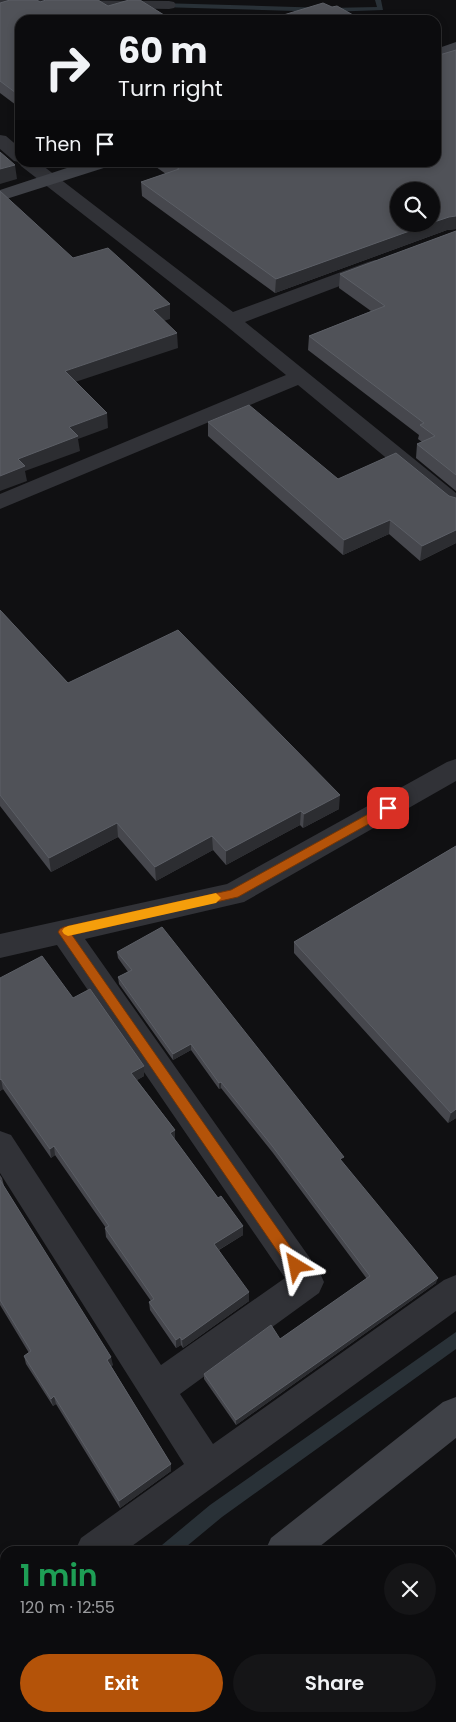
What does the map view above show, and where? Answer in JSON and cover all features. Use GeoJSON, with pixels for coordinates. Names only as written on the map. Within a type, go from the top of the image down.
{"type":"FeatureCollection","features":[{"type":"Feature","properties":{"kind":"street"},"geometry":{"type":"LineString","coordinates":[[2,2],[169,5]]}},
{"type":"Feature","properties":{"kind":"street"},"geometry":{"type":"LineString","coordinates":[[29,2],[48,15]]}},
{"type":"Feature","properties":{"kind":"street"},"geometry":{"type":"LineString","coordinates":[[136,4],[153,15]]}},
{"type":"Feature","properties":{"kind":"street"},"geometry":{"type":"LineString","coordinates":[[441,52],[456,47]]}},
{"type":"Feature","properties":{"kind":"street"},"geometry":{"type":"LineString","coordinates":[[0,140],[15,153]]}},
{"type":"Feature","properties":{"kind":"street"},"geometry":{"type":"LineString","coordinates":[[33,167],[231,320],[300,377],[447,485],[456,504]]}},
{"type":"Feature","properties":{"kind":"street"},"geometry":{"type":"LineString","coordinates":[[0,196],[89,167]]}},
{"type":"Feature","properties":{"kind":"street"},"geometry":{"type":"LineString","coordinates":[[231,320],[389,260]]}},
{"type":"Feature","properties":{"kind":"street"},"geometry":{"type":"LineString","coordinates":[[0,502],[300,377]]}},
{"type":"Feature","properties":{"kind":"street"},"geometry":{"type":"LineString","coordinates":[[0,946],[234,894],[456,769]]}},
{"type":"Feature","properties":{"kind":"street"},"geometry":{"type":"LineString","coordinates":[[64,932],[307,1282],[157,1389]]}},
{"type":"Feature","properties":{"kind":"street"},"geometry":{"type":"LineString","coordinates":[[0,1145],[209,1470]]}},
{"type":"Feature","properties":{"kind":"street"},"geometry":{"type":"LineString","coordinates":[[101,1546],[456,1291]]}},
{"type":"Feature","properties":{"kind":"street"},"geometry":{"type":"LineString","coordinates":[[290,1546],[456,1415]]}},
{"type":"Feature","properties":{"kind":"building"},"geometry":{"type":"Polygon","coordinates":[[[10,0],[37,0],[40,2],[46,0],[98,0],[108,6],[129,0],[140,0],[164,15],[15,15],[15,92],[0,81],[0,3],[10,0]]]}},
{"type":"Feature","properties":{"kind":"building"},"geometry":{"type":"Polygon","coordinates":[[[323,3],[332,7],[337,6],[353,15],[283,15],[323,3]]]}},
{"type":"Feature","properties":{"kind":"building"},"geometry":{"type":"Polygon","coordinates":[[[456,50],[456,216],[440,220],[440,182],[390,182],[390,232],[407,232],[276,279],[141,182],[179,169],[176,167],[441,167],[441,54],[456,50]]]}},
{"type":"Feature","properties":{"kind":"building"},"geometry":{"type":"Polygon","coordinates":[[[0,152],[15,165],[0,169],[0,152]]]}},
{"type":"Feature","properties":{"kind":"building"},"geometry":{"type":"Polygon","coordinates":[[[0,191],[73,258],[108,248],[170,304],[153,310],[177,333],[65,371],[107,413],[69,427],[78,436],[18,459],[25,466],[0,476],[0,191]]]}},
{"type":"Feature","properties":{"kind":"building"},"geometry":{"type":"Polygon","coordinates":[[[456,231],[456,475],[417,444],[435,436],[420,425],[424,423],[309,336],[385,306],[340,274],[456,231]]]}},
{"type":"Feature","properties":{"kind":"building"},"geometry":{"type":"Polygon","coordinates":[[[249,405],[338,479],[396,453],[449,496],[456,498],[456,530],[422,546],[390,520],[344,540],[208,422],[249,405]]]}},
{"type":"Feature","properties":{"kind":"building"},"geometry":{"type":"Polygon","coordinates":[[[0,610],[68,683],[178,630],[340,795],[304,814],[301,811],[226,851],[212,836],[155,867],[117,823],[49,858],[0,795],[0,610]]]}},
{"type":"Feature","properties":{"kind":"building"},"geometry":{"type":"Polygon","coordinates":[[[456,846],[456,1109],[451,1113],[294,942],[456,846]]]}},
{"type":"Feature","properties":{"kind":"building"},"geometry":{"type":"Polygon","coordinates":[[[162,927],[344,1157],[340,1159],[438,1278],[236,1420],[204,1374],[271,1325],[280,1339],[370,1276],[273,1147],[221,1082],[219,1083],[191,1044],[173,1054],[118,977],[132,970],[117,952],[162,927]]]}},
{"type":"Feature","properties":{"kind":"building"},"geometry":{"type":"Polygon","coordinates":[[[42,956],[73,998],[90,989],[144,1066],[131,1073],[175,1130],[170,1133],[218,1198],[221,1196],[243,1226],[214,1244],[249,1292],[182,1340],[180,1337],[176,1340],[149,1302],[154,1299],[105,1228],[109,1226],[54,1146],[50,1149],[0,1080],[0,978],[42,956]]]}},
{"type":"Feature","properties":{"kind":"building"},"geometry":{"type":"Polygon","coordinates":[[[0,1180],[111,1357],[107,1360],[171,1464],[119,1501],[54,1396],[51,1399],[24,1356],[31,1351],[0,1300],[0,1180]]]}},
{"type":"Feature","properties":{"kind":"waterway"},"geometry":{"type":"LineString","coordinates":[[159,5],[328,10],[381,9],[378,0]]}},
{"type":"Feature","properties":{"kind":"waterway"},"geometry":{"type":"LineString","coordinates":[[174,1546],[216,1511],[456,1340]]}},
{"type":"Feature","properties":{"kind":"slow traffic"},"geometry":{"type":"LineString","coordinates":[[68,931],[216,898]]}},
{"type":"Feature","properties":{"kind":"route"},"geometry":{"type":"LineString","coordinates":[[296,1266],[64,932],[234,894],[388,808]]}}]}
